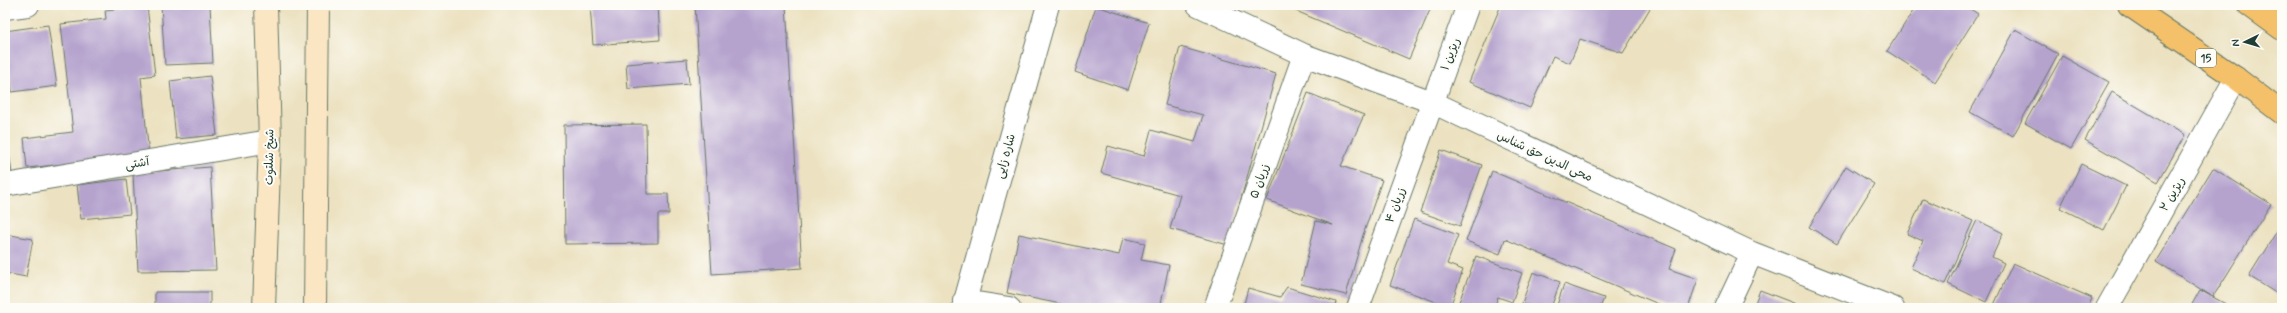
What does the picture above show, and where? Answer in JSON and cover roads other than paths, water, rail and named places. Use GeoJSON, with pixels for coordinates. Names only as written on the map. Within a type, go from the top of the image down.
{"type":"FeatureCollection","features":[{"type":"Feature","properties":{"kind":"main road","name":"شیخ شلتوت"},"geometry":{"type":"LineString","coordinates":[[264,308],[270,141],[266,5]]}},
{"type":"Feature","properties":{"kind":"main road"},"geometry":{"type":"LineString","coordinates":[[315,308],[318,5]]}},
{"type":"Feature","properties":{"kind":"main road","name":"15"},"geometry":{"type":"LineString","coordinates":[[2129,5],[2236,78],[2282,113]]}},
{"type":"Feature","properties":{"kind":"main road"},"geometry":{"type":"LineString","coordinates":[[2249,5],[2282,29]]}},
{"type":"Feature","properties":{"kind":"street"},"geometry":{"type":"LineString","coordinates":[[5,8],[28,5]]}},
{"type":"Feature","properties":{"kind":"street","name":"شاره زایی"},"geometry":{"type":"LineString","coordinates":[[964,304],[1048,5]]}},
{"type":"Feature","properties":{"kind":"street","name":"محی الدین حق شناس"},"geometry":{"type":"LineString","coordinates":[[1198,5],[1304,55],[1432,102],[1752,253],[1893,308]]}},
{"type":"Feature","properties":{"kind":"street","name":"ریژین ۱"},"geometry":{"type":"LineString","coordinates":[[1432,102],[1468,5]]}},
{"type":"Feature","properties":{"kind":"street","name":"زریان ۵"},"geometry":{"type":"LineString","coordinates":[[1215,308],[1304,55]]}},
{"type":"Feature","properties":{"kind":"street","name":"ریژین ۲"},"geometry":{"type":"LineString","coordinates":[[2107,308],[2236,78]]}},
{"type":"Feature","properties":{"kind":"street","name":"زریان ۴"},"geometry":{"type":"LineString","coordinates":[[1358,308],[1432,102]]}},
{"type":"Feature","properties":{"kind":"street","name":"آشتی"},"geometry":{"type":"LineString","coordinates":[[5,185],[270,141]]}},
{"type":"Feature","properties":{"kind":"street"},"geometry":{"type":"LineString","coordinates":[[1726,308],[1752,253]]}},
{"type":"Feature","properties":{"kind":"street"},"geometry":{"type":"LineString","coordinates":[[964,304],[1009,308]]}}]}
